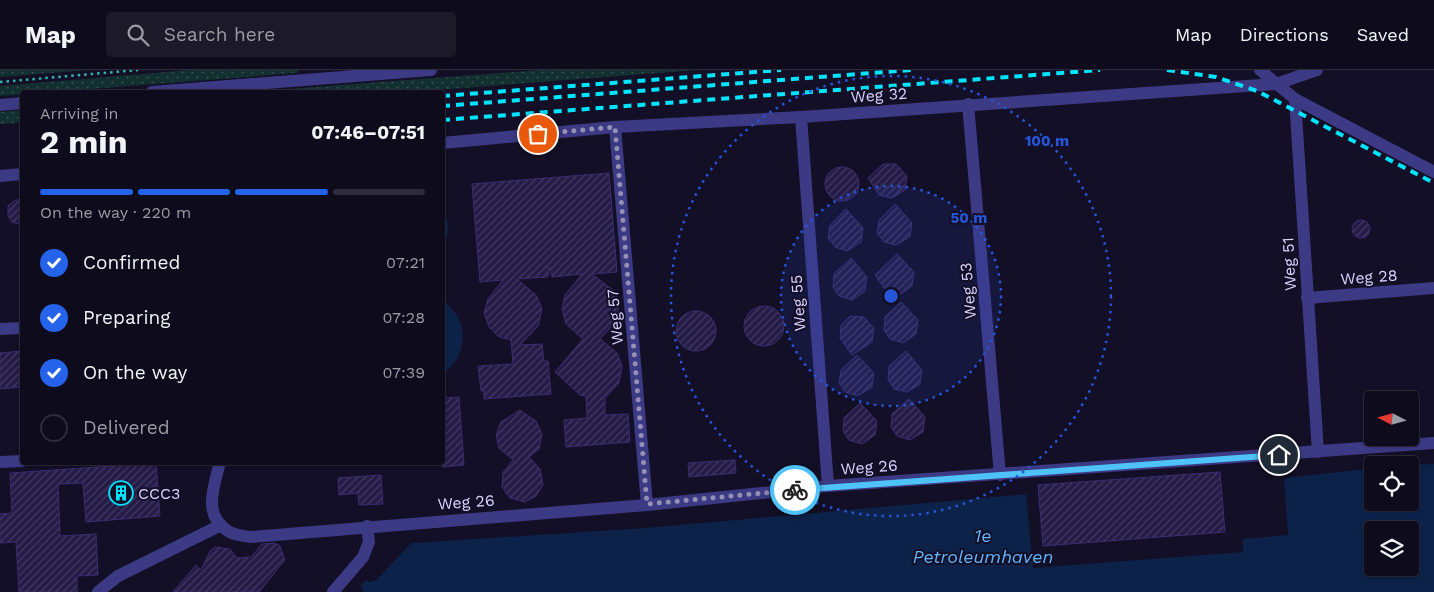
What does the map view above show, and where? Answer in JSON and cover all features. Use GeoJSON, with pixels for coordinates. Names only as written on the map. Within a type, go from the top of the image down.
{"type":"FeatureCollection","features":[{"type":"Feature","properties":{"kind":"street"},"geometry":{"type":"LineString","coordinates":[[171,90],[322,74],[431,70]]}},
{"type":"Feature","properties":{"kind":"street"},"geometry":{"type":"LineString","coordinates":[[1260,70],[1295,99],[1434,172]]}},
{"type":"Feature","properties":{"kind":"street"},"geometry":{"type":"LineString","coordinates":[[1276,84],[1280,70]]}},
{"type":"Feature","properties":{"kind":"street","name":"Weg 32"},"geometry":{"type":"LineString","coordinates":[[445,143],[615,127],[800,118],[968,104],[1276,84],[1317,70]]}},
{"type":"Feature","properties":{"kind":"street","name":"Weg 51"},"geometry":{"type":"LineString","coordinates":[[1295,99],[1318,452]]}},
{"type":"Feature","properties":{"kind":"street"},"geometry":{"type":"LineString","coordinates":[[0,105],[20,103]]}},
{"type":"Feature","properties":{"kind":"street","name":"Weg 53"},"geometry":{"type":"LineString","coordinates":[[968,104],[1000,475]]}},
{"type":"Feature","properties":{"kind":"street","name":"Weg 55"},"geometry":{"type":"LineString","coordinates":[[800,118],[828,486]]}},
{"type":"Feature","properties":{"kind":"street","name":"Weg 57"},"geometry":{"type":"LineString","coordinates":[[615,127],[647,504]]}},
{"type":"Feature","properties":{"kind":"street"},"geometry":{"type":"LineString","coordinates":[[0,176],[20,174]]}},
{"type":"Feature","properties":{"kind":"street","name":"Weg 28"},"geometry":{"type":"LineString","coordinates":[[1307,298],[1434,288]]}},
{"type":"Feature","properties":{"kind":"street"},"geometry":{"type":"LineString","coordinates":[[0,329],[20,328]]}},
{"type":"Feature","properties":{"kind":"street","name":"Weg 26"},"geometry":{"type":"LineString","coordinates":[[222,525],[228,532],[251,537],[647,504],[828,486],[1434,443]]}},
{"type":"Feature","properties":{"kind":"street"},"geometry":{"type":"LineString","coordinates":[[0,462],[20,461]]}},
{"type":"Feature","properties":{"kind":"street"},"geometry":{"type":"LineString","coordinates":[[98,592],[118,576],[222,525],[213,516],[211,499],[219,465]]}},
{"type":"Feature","properties":{"kind":"street"},"geometry":{"type":"LineString","coordinates":[[333,592],[363,557],[369,542],[367,526]]}},
{"type":"Feature","properties":{"kind":"path"},"geometry":{"type":"LineString","coordinates":[[0,82],[138,70]]}},
{"type":"Feature","properties":{"kind":"green space"},"geometry":{"type":"Polygon","coordinates":[[[0,70],[89,70],[0,77],[0,70]]]}},
{"type":"Feature","properties":{"kind":"green space"},"geometry":{"type":"Polygon","coordinates":[[[190,70],[299,70],[297,73],[77,90],[20,90],[20,94],[0,96],[0,86],[190,70]]]}},
{"type":"Feature","properties":{"kind":"green space"},"geometry":{"type":"Polygon","coordinates":[[[540,70],[698,70],[437,90],[275,90],[540,70]]]}},
{"type":"Feature","properties":{"kind":"green space"},"geometry":{"type":"Polygon","coordinates":[[[20,110],[20,123],[0,124],[0,112],[20,110]]]}},
{"type":"Feature","properties":{"kind":"water"},"geometry":{"type":"Polygon","coordinates":[[[445,214],[449,228],[445,243],[445,214]]]}},
{"type":"Feature","properties":{"kind":"water"},"geometry":{"type":"Polygon","coordinates":[[[445,303],[457,316],[463,336],[462,347],[452,365],[445,371],[445,303]]]}},
{"type":"Feature","properties":{"kind":"water","name":"1e Petroleumhaven"},"geometry":{"type":"Polygon","coordinates":[[[1434,464],[1434,592],[364,592],[360,586],[365,580],[376,580],[411,543],[643,528],[1026,494],[1033,568],[1243,552],[1243,539],[1288,535],[1284,478],[1364,469],[1364,511],[1419,511],[1419,465],[1434,464]]]}},
{"type":"Feature","properties":{"kind":"pier"},"geometry":{"type":"Polygon","coordinates":[[[1364,467],[1364,469],[1284,478],[1284,476],[1330,469],[1364,467]]]}},
{"type":"Feature","properties":{"kind":"pier"},"geometry":{"type":"Polygon","coordinates":[[[1026,492],[1026,494],[643,528],[411,543],[376,580],[369,582],[365,580],[360,586],[364,592],[361,592],[358,586],[364,577],[370,580],[375,578],[411,540],[643,525],[1026,492]]]}},
{"type":"Feature","properties":{"kind":"building"},"geometry":{"type":"Polygon","coordinates":[[[883,164],[896,164],[907,176],[905,190],[892,198],[879,195],[868,178],[883,164]]]}},
{"type":"Feature","properties":{"kind":"building"},"geometry":{"type":"Polygon","coordinates":[[[842,167],[854,172],[859,184],[854,196],[842,201],[830,196],[825,184],[830,172],[842,167]]]}},
{"type":"Feature","properties":{"kind":"building"},"geometry":{"type":"Polygon","coordinates":[[[609,173],[617,272],[592,274],[614,291],[619,305],[616,322],[600,339],[617,353],[622,366],[619,383],[605,398],[605,415],[628,414],[630,442],[566,447],[564,420],[587,418],[586,396],[580,395],[555,372],[583,339],[566,324],[562,309],[565,295],[582,274],[552,277],[549,267],[548,277],[517,279],[536,295],[542,309],[538,326],[520,345],[542,344],[544,361],[548,361],[551,394],[484,399],[484,391],[481,391],[478,366],[513,364],[511,340],[499,337],[489,327],[484,313],[488,299],[503,280],[480,282],[472,184],[609,173]]]}},
{"type":"Feature","properties":{"kind":"building"},"geometry":{"type":"Polygon","coordinates":[[[15,200],[20,200],[20,224],[12,222],[8,216],[8,206],[15,200]]]}},
{"type":"Feature","properties":{"kind":"building"},"geometry":{"type":"Polygon","coordinates":[[[895,204],[912,223],[910,237],[896,245],[884,242],[877,233],[879,220],[895,204]]]}},
{"type":"Feature","properties":{"kind":"building"},"geometry":{"type":"Polygon","coordinates":[[[846,209],[863,228],[861,242],[847,251],[835,247],[828,238],[830,225],[846,209]]]}},
{"type":"Feature","properties":{"kind":"building"},"geometry":{"type":"Polygon","coordinates":[[[1357,220],[1365,220],[1370,225],[1368,236],[1357,238],[1352,233],[1352,225],[1357,220]]]}},
{"type":"Feature","properties":{"kind":"building"},"geometry":{"type":"Polygon","coordinates":[[[897,254],[914,272],[912,286],[899,295],[886,291],[875,275],[897,254]]]}},
{"type":"Feature","properties":{"kind":"building"},"geometry":{"type":"Polygon","coordinates":[[[851,258],[867,277],[865,291],[852,300],[839,296],[833,287],[834,274],[851,258]]]}},
{"type":"Feature","properties":{"kind":"building"},"geometry":{"type":"Polygon","coordinates":[[[901,302],[918,320],[916,334],[903,343],[890,339],[884,330],[885,317],[901,302]]]}},
{"type":"Feature","properties":{"kind":"building"},"geometry":{"type":"Polygon","coordinates":[[[764,306],[778,312],[784,326],[778,340],[764,346],[750,340],[744,326],[750,312],[764,306]]]}},
{"type":"Feature","properties":{"kind":"building"},"geometry":{"type":"Polygon","coordinates":[[[696,311],[710,317],[716,331],[710,345],[696,351],[682,345],[676,331],[682,317],[696,311]]]}},
{"type":"Feature","properties":{"kind":"building"},"geometry":{"type":"Polygon","coordinates":[[[850,316],[864,317],[874,328],[872,342],[852,355],[840,338],[841,325],[850,316]]]}},
{"type":"Feature","properties":{"kind":"building"},"geometry":{"type":"Polygon","coordinates":[[[20,351],[20,387],[0,389],[0,353],[20,351]]]}},
{"type":"Feature","properties":{"kind":"building"},"geometry":{"type":"Polygon","coordinates":[[[906,351],[922,370],[920,384],[907,392],[894,389],[888,379],[889,366],[906,351]]]}},
{"type":"Feature","properties":{"kind":"building"},"geometry":{"type":"Polygon","coordinates":[[[857,355],[874,373],[872,387],[858,396],[845,392],[839,383],[841,370],[857,355]]]}},
{"type":"Feature","properties":{"kind":"building"},"geometry":{"type":"Polygon","coordinates":[[[459,397],[464,465],[442,467],[442,465],[445,465],[445,398],[459,397]]]}},
{"type":"Feature","properties":{"kind":"building"},"geometry":{"type":"Polygon","coordinates":[[[909,399],[925,417],[923,432],[910,440],[897,436],[891,427],[892,414],[909,399]]]}},
{"type":"Feature","properties":{"kind":"building"},"geometry":{"type":"Polygon","coordinates":[[[860,403],[877,421],[875,435],[862,444],[849,440],[843,431],[844,418],[860,403]]]}},
{"type":"Feature","properties":{"kind":"building"},"geometry":{"type":"Polygon","coordinates":[[[520,410],[536,421],[542,434],[539,449],[529,457],[540,469],[543,485],[536,496],[525,502],[510,498],[502,487],[503,472],[513,460],[499,448],[496,435],[501,422],[520,410]]]}},
{"type":"Feature","properties":{"kind":"building"},"geometry":{"type":"Polygon","coordinates":[[[735,460],[736,473],[689,477],[688,463],[735,460]]]}},
{"type":"Feature","properties":{"kind":"building"},"geometry":{"type":"Polygon","coordinates":[[[127,465],[156,465],[160,516],[86,522],[83,483],[58,484],[60,536],[96,534],[98,575],[77,576],[77,592],[19,592],[16,542],[0,543],[0,514],[12,513],[10,473],[127,465]]]}},
{"type":"Feature","properties":{"kind":"building"},"geometry":{"type":"Polygon","coordinates":[[[1220,472],[1225,532],[1043,546],[1038,485],[1220,472]]]}},
{"type":"Feature","properties":{"kind":"building"},"geometry":{"type":"Polygon","coordinates":[[[381,475],[383,504],[359,505],[358,493],[339,495],[338,478],[381,475]]]}},
{"type":"Feature","properties":{"kind":"building"},"geometry":{"type":"Polygon","coordinates":[[[275,543],[280,546],[285,560],[259,592],[173,592],[196,565],[201,570],[210,551],[215,547],[230,549],[237,558],[251,557],[262,544],[275,543]]]}},
{"type":"Feature","properties":{"kind":"railway"},"geometry":{"type":"LineString","coordinates":[[445,96],[781,70]]}},
{"type":"Feature","properties":{"kind":"railway"},"geometry":{"type":"LineString","coordinates":[[445,106],[911,70]]}},
{"type":"Feature","properties":{"kind":"railway"},"geometry":{"type":"LineString","coordinates":[[445,120],[1100,70]]}},
{"type":"Feature","properties":{"kind":"railway"},"geometry":{"type":"LineString","coordinates":[[1167,70],[1216,77],[1257,91],[1434,183]]}},
{"type":"Feature","properties":{"kind":"way so far"},"geometry":{"type":"LineString","coordinates":[[538,134],[615,127],[647,504],[795,490]]}},
{"type":"Feature","properties":{"kind":"place","name":"CCC3"},"geometry":{"type":"Point","coordinates":[121,493]}},
{"type":"Feature","properties":{"kind":"route"},"geometry":{"type":"LineString","coordinates":[[795,490],[828,486],[1279,455]]}}]}
